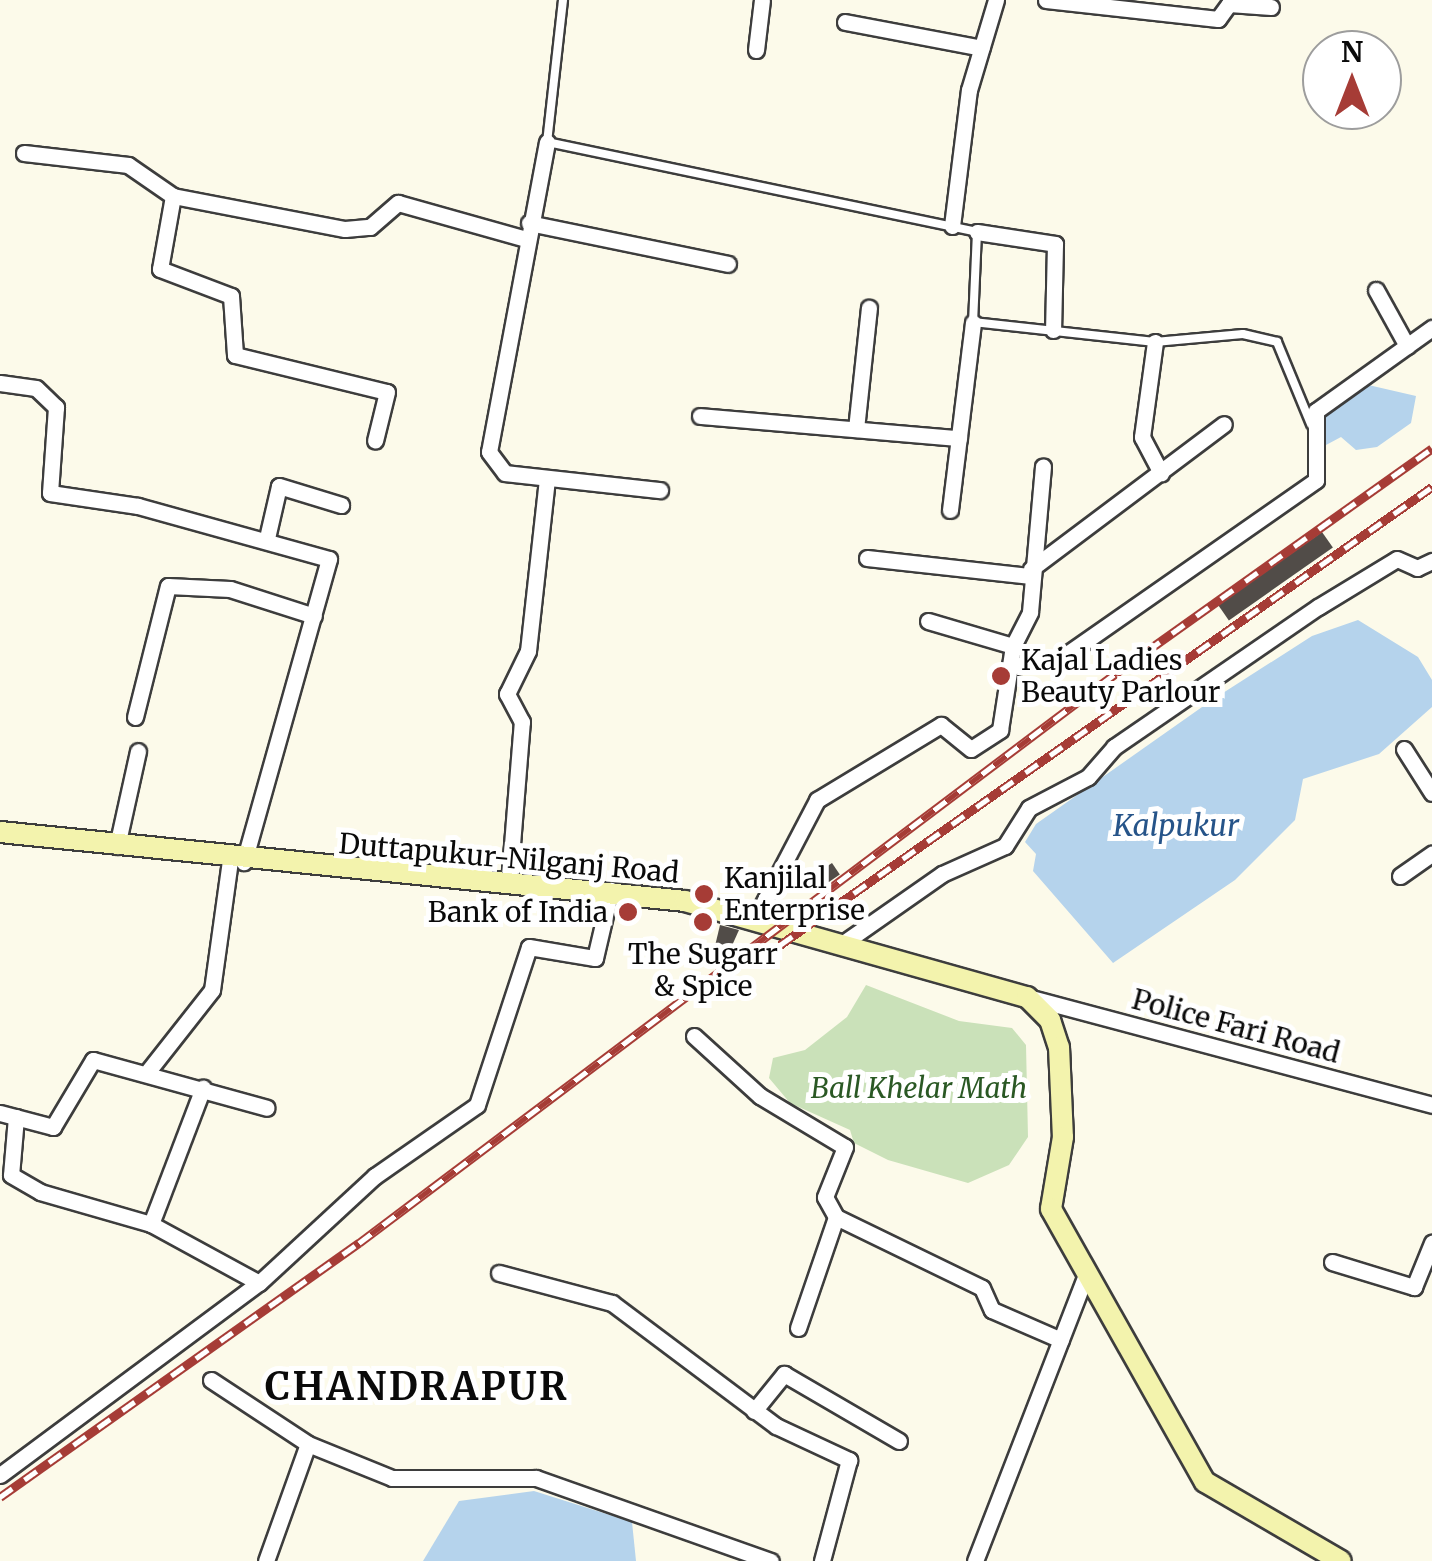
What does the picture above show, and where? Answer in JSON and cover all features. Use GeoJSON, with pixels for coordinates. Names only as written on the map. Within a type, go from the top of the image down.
{"type":"FeatureCollection","features":[{"type":"Feature","properties":{"kind":"main road","name":"Duttapukur-Nilganj Road"},"geometry":{"type":"LineString","coordinates":[[0,832],[236,861],[611,890],[757,915],[1027,998]]}},
{"type":"Feature","properties":{"kind":"main road"},"geometry":{"type":"LineString","coordinates":[[1027,998],[1050,1020],[1059,1047],[1063,1137],[1051,1209],[1205,1482],[1341,1561]]}},
{"type":"Feature","properties":{"kind":"street"},"geometry":{"type":"LineString","coordinates":[[756,50],[762,0]]}},
{"type":"Feature","properties":{"kind":"street"},"geometry":{"type":"LineString","coordinates":[[952,226],[982,48],[996,0]]}},
{"type":"Feature","properties":{"kind":"street"},"geometry":{"type":"LineString","coordinates":[[1046,0],[1161,6],[1218,18],[1229,2],[1271,7]]}},
{"type":"Feature","properties":{"kind":"street"},"geometry":{"type":"LineString","coordinates":[[845,22],[982,48]]}},
{"type":"Feature","properties":{"kind":"street"},"geometry":{"type":"LineString","coordinates":[[546,142],[489,452],[505,473],[660,490]]}},
{"type":"Feature","properties":{"kind":"street"},"geometry":{"type":"LineString","coordinates":[[24,153],[142,168],[173,196],[362,229],[398,204],[527,231],[728,264]]}},
{"type":"Feature","properties":{"kind":"street"},"geometry":{"type":"LineString","coordinates":[[173,196],[160,269],[232,296],[235,355],[388,392],[375,441]]}},
{"type":"Feature","properties":{"kind":"street"},"geometry":{"type":"LineString","coordinates":[[977,232],[1054,244],[1053,330]]}},
{"type":"Feature","properties":{"kind":"street"},"geometry":{"type":"LineString","coordinates":[[1376,290],[1406,346]]}},
{"type":"Feature","properties":{"kind":"street"},"geometry":{"type":"LineString","coordinates":[[856,429],[868,308]]}},
{"type":"Feature","properties":{"kind":"street"},"geometry":{"type":"LineString","coordinates":[[950,510],[972,322]]}},
{"type":"Feature","properties":{"kind":"street"},"geometry":{"type":"LineString","coordinates":[[1011,666],[1057,661],[1316,480],[1312,427],[1332,397],[1432,328]]}},
{"type":"Feature","properties":{"kind":"street"},"geometry":{"type":"LineString","coordinates":[[1156,342],[1142,436],[1162,474]]}},
{"type":"Feature","properties":{"kind":"street"},"geometry":{"type":"LineString","coordinates":[[0,382],[36,388],[56,407],[50,494],[268,538],[328,560],[236,861],[212,990],[150,1070]]}},
{"type":"Feature","properties":{"kind":"street"},"geometry":{"type":"LineString","coordinates":[[700,416],[958,438]]}},
{"type":"Feature","properties":{"kind":"street"},"geometry":{"type":"LineString","coordinates":[[867,558],[1031,572],[1224,424]]}},
{"type":"Feature","properties":{"kind":"street"},"geometry":{"type":"LineString","coordinates":[[757,915],[816,800],[942,725],[971,750],[1000,730],[1012,646],[1030,612],[1043,467]]}},
{"type":"Feature","properties":{"kind":"street"},"geometry":{"type":"LineString","coordinates":[[510,882],[522,722],[507,694],[528,651],[547,478]]}},
{"type":"Feature","properties":{"kind":"street"},"geometry":{"type":"LineString","coordinates":[[268,538],[279,486],[341,504]]}},
{"type":"Feature","properties":{"kind":"street"},"geometry":{"type":"LineString","coordinates":[[842,944],[942,874],[1005,846],[1029,808],[1088,777],[1114,747],[1318,607],[1397,559],[1416,568],[1432,561]]}},
{"type":"Feature","properties":{"kind":"street"},"geometry":{"type":"LineString","coordinates":[[135,716],[168,586],[230,589],[314,616]]}},
{"type":"Feature","properties":{"kind":"street"},"geometry":{"type":"LineString","coordinates":[[928,621],[1012,646]]}},
{"type":"Feature","properties":{"kind":"street"},"geometry":{"type":"LineString","coordinates":[[1404,749],[1432,793]]}},
{"type":"Feature","properties":{"kind":"street"},"geometry":{"type":"LineString","coordinates":[[117,846],[138,752]]}},
{"type":"Feature","properties":{"kind":"street"},"geometry":{"type":"LineString","coordinates":[[1400,876],[1432,854]]}},
{"type":"Feature","properties":{"kind":"street"},"geometry":{"type":"LineString","coordinates":[[0,1475],[258,1283],[375,1176],[478,1106],[530,947],[595,958],[611,890]]}},
{"type":"Feature","properties":{"kind":"street","name":"Police Fari Road"},"geometry":{"type":"LineString","coordinates":[[1027,998],[1432,1105]]}},
{"type":"Feature","properties":{"kind":"street"},"geometry":{"type":"LineString","coordinates":[[694,1036],[760,1096],[845,1148],[824,1197],[836,1217],[982,1288],[992,1310],[1061,1340]]}},
{"type":"Feature","properties":{"kind":"street"},"geometry":{"type":"LineString","coordinates":[[258,1283],[151,1224],[40,1192],[7,1172],[8,1115],[60,1123],[93,1060],[150,1070],[267,1108]]}},
{"type":"Feature","properties":{"kind":"street"},"geometry":{"type":"LineString","coordinates":[[151,1224],[203,1088]]}},
{"type":"Feature","properties":{"kind":"street"},"geometry":{"type":"LineString","coordinates":[[798,1328],[836,1217]]}},
{"type":"Feature","properties":{"kind":"street"},"geometry":{"type":"LineString","coordinates":[[1332,1262],[1414,1287],[1432,1243]]}},
{"type":"Feature","properties":{"kind":"street"},"geometry":{"type":"LineString","coordinates":[[498,1272],[622,1308],[754,1411],[849,1460],[822,1561]]}},
{"type":"Feature","properties":{"kind":"street"},"geometry":{"type":"LineString","coordinates":[[975,1561],[1088,1272]]}},
{"type":"Feature","properties":{"kind":"street"},"geometry":{"type":"LineString","coordinates":[[754,1411],[784,1374],[899,1441]]}},
{"type":"Feature","properties":{"kind":"street"},"geometry":{"type":"LineString","coordinates":[[212,1380],[308,1444],[392,1478],[536,1478],[771,1561]]}},
{"type":"Feature","properties":{"kind":"street"},"geometry":{"type":"LineString","coordinates":[[266,1561],[308,1444]]}},
{"type":"Feature","properties":{"kind":"lane"},"geometry":{"type":"LineString","coordinates":[[563,0],[546,142],[977,232],[972,322],[1156,342],[1243,334],[1277,342],[1312,427]]}},
{"type":"Feature","properties":{"kind":"green space","name":"Ball Khelar Math"},"geometry":{"type":"Polygon","coordinates":[[[866,985],[959,1021],[1012,1028],[1026,1045],[1028,1137],[1009,1165],[968,1183],[888,1160],[854,1143],[850,1130],[790,1103],[769,1078],[773,1058],[805,1050],[847,1017],[866,985]]]}},
{"type":"Feature","properties":{"kind":"water"},"geometry":{"type":"Polygon","coordinates":[[[1364,384],[1416,396],[1411,423],[1377,447],[1356,450],[1341,437],[1326,445],[1322,414],[1364,384]]]}},
{"type":"Feature","properties":{"kind":"water","name":"Kalpukur"},"geometry":{"type":"Polygon","coordinates":[[[1358,620],[1418,657],[1432,680],[1432,707],[1379,754],[1303,779],[1295,820],[1235,880],[1113,963],[1033,871],[1036,854],[1025,842],[1036,824],[1212,700],[1312,636],[1358,620]]]}},
{"type":"Feature","properties":{"kind":"water"},"geometry":{"type":"Polygon","coordinates":[[[534,1491],[632,1522],[636,1561],[423,1561],[459,1501],[534,1491]]]}},
{"type":"Feature","properties":{"kind":"building"},"geometry":{"type":"Polygon","coordinates":[[[1322,532],[1333,548],[1229,620],[1218,605],[1322,532]]]}},
{"type":"Feature","properties":{"kind":"building"},"geometry":{"type":"Polygon","coordinates":[[[832,863],[840,875],[818,889],[810,878],[832,863]]]}},
{"type":"Feature","properties":{"kind":"building"},"geometry":{"type":"Polygon","coordinates":[[[720,925],[739,930],[730,950],[715,946],[720,925]]]}},
{"type":"Feature","properties":{"kind":"railway"},"geometry":{"type":"LineString","coordinates":[[0,1497],[359,1243],[1123,668],[1432,448]]}},
{"type":"Feature","properties":{"kind":"railway"},"geometry":{"type":"LineString","coordinates":[[780,945],[1432,487]]}},
{"type":"Feature","properties":{"kind":"place","name":"Kajal Ladies Beauty Parlour"},"geometry":{"type":"Point","coordinates":[1001,676]}},
{"type":"Feature","properties":{"kind":"place","name":"Kanjilal Enterprise"},"geometry":{"type":"Point","coordinates":[704,894]}},
{"type":"Feature","properties":{"kind":"place","name":"Bank of India"},"geometry":{"type":"Point","coordinates":[628,912]}},
{"type":"Feature","properties":{"kind":"place","name":"The Sugarr & Spice"},"geometry":{"type":"Point","coordinates":[703,922]}},
{"type":"Feature","properties":{"kind":"district","name":"CHANDRAPUR"},"geometry":{"type":"Point","coordinates":[417,1387]}}]}
